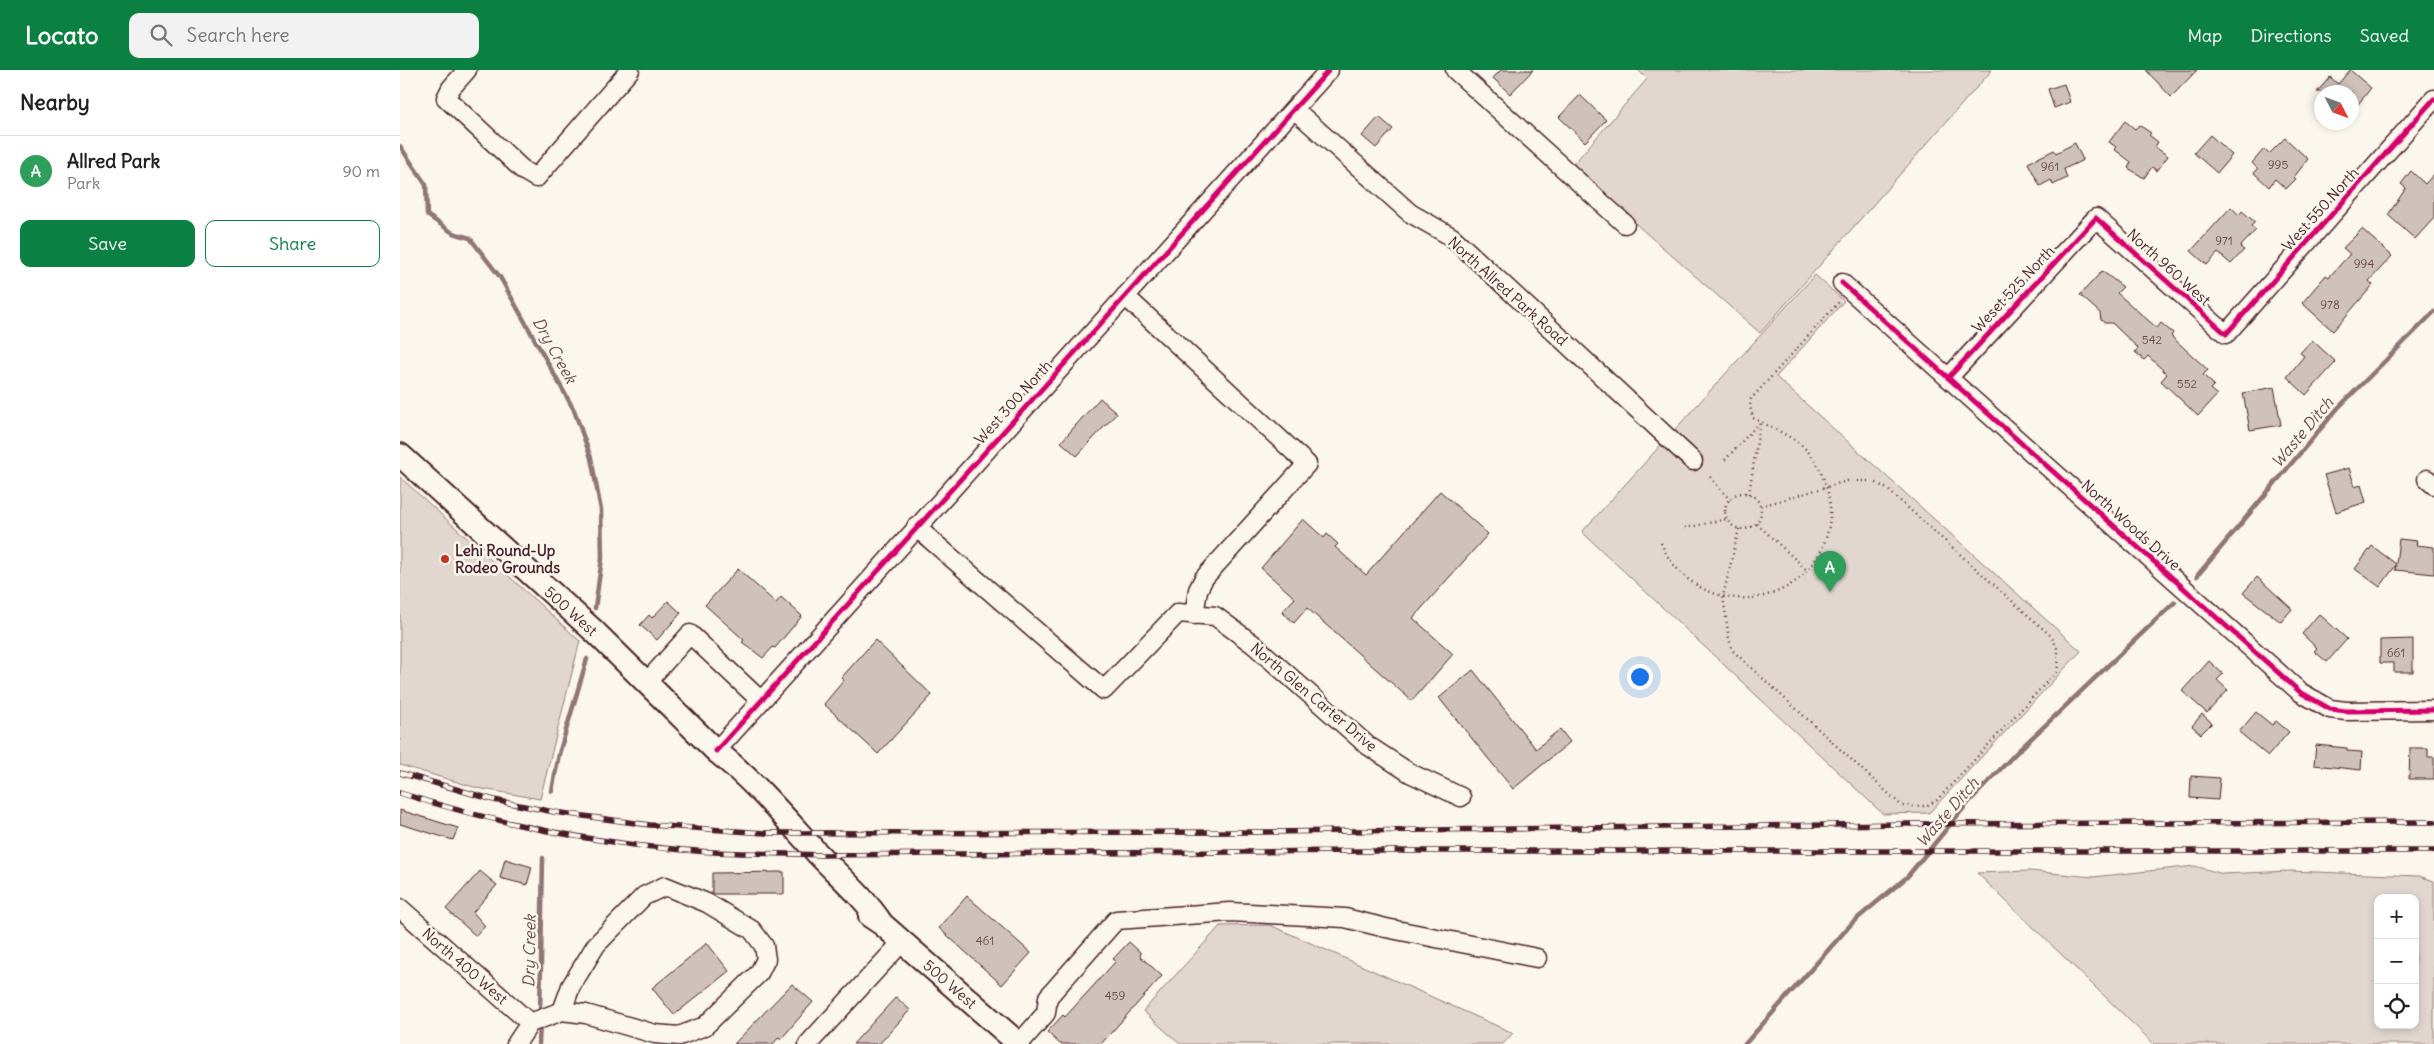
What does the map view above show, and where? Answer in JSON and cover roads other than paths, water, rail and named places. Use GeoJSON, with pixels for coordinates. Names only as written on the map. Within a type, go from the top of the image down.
{"type":"FeatureCollection","features":[{"type":"Feature","properties":{"kind":"main road","name":"500 West"},"geometry":{"type":"LineString","coordinates":[[400,455],[595,632],[716,751],[738,768],[819,855],[868,903],[882,924],[1019,1044]]}},
{"type":"Feature","properties":{"kind":"street"},"geometry":{"type":"LineString","coordinates":[[467,70],[451,88],[446,98],[524,171],[536,178],[630,70]]}},
{"type":"Feature","properties":{"kind":"street","name":"West 300 North"},"geometry":{"type":"LineString","coordinates":[[716,751],[1329,70]]}},
{"type":"Feature","properties":{"kind":"street"},"geometry":{"type":"LineString","coordinates":[[1455,70],[1625,224]]}},
{"type":"Feature","properties":{"kind":"street","name":"West 550 North"},"geometry":{"type":"LineString","coordinates":[[2226,334],[2434,99]]}},
{"type":"Feature","properties":{"kind":"street","name":"North Allred Park Road"},"geometry":{"type":"LineString","coordinates":[[1294,109],[1410,213],[1452,238],[1693,462]]}},
{"type":"Feature","properties":{"kind":"street","name":"North 960 West"},"geometry":{"type":"LineString","coordinates":[[2096,218],[2226,334]]}},
{"type":"Feature","properties":{"kind":"street","name":"Weset 525 North"},"geometry":{"type":"LineString","coordinates":[[1948,378],[2096,218]]}},
{"type":"Feature","properties":{"kind":"street","name":"North Woods Drive"},"geometry":{"type":"LineString","coordinates":[[1842,291],[1948,378],[2300,692],[2330,709],[2346,711],[2434,710]]}},
{"type":"Feature","properties":{"kind":"street"},"geometry":{"type":"LineString","coordinates":[[1125,296],[1308,464],[1204,578],[1198,590],[1194,615]]}},
{"type":"Feature","properties":{"kind":"street","name":"North Glen Carter Drive"},"geometry":{"type":"LineString","coordinates":[[916,527],[1104,690],[1178,613],[1215,616],[1253,644],[1367,745],[1410,773],[1461,797]]}},
{"type":"Feature","properties":{"kind":"street"},"geometry":{"type":"LineString","coordinates":[[646,683],[690,634],[761,701]]}},
{"type":"Feature","properties":{"kind":"street"},"geometry":{"type":"LineString","coordinates":[[516,1044],[530,1023],[562,1011],[586,1014],[655,1034],[679,1036],[705,1026],[759,973],[766,960],[764,946],[752,930],[708,902],[665,886],[644,896],[596,945],[571,986],[562,1011]]}},
{"type":"Feature","properties":{"kind":"street","name":"North 400 West"},"geometry":{"type":"LineString","coordinates":[[400,908],[530,1023]]}},
{"type":"Feature","properties":{"kind":"street"},"geometry":{"type":"LineString","coordinates":[[1019,1044],[1046,1013],[1048,997],[1116,920],[1230,912],[1345,918],[1537,958]]}},
{"type":"Feature","properties":{"kind":"street"},"geometry":{"type":"LineString","coordinates":[[808,1044],[902,942]]}},
{"type":"Feature","properties":{"kind":"waterway","name":"Dry Creek"},"geometry":{"type":"LineString","coordinates":[[400,146],[426,185],[427,215],[453,233],[470,238],[500,277],[574,410],[591,458],[601,510],[602,558],[595,608]]}},
{"type":"Feature","properties":{"kind":"waterway","name":"Waste Ditch"},"geometry":{"type":"LineString","coordinates":[[2197,576],[2338,408],[2434,312]]}},
{"type":"Feature","properties":{"kind":"waterway","name":"Waste Ditch"},"geometry":{"type":"LineString","coordinates":[[1745,1044],[1853,922],[1907,877],[1967,804],[2016,753],[2175,602]]}},
{"type":"Feature","properties":{"kind":"waterway","name":"Dry Creek"},"geometry":{"type":"LineString","coordinates":[[552,791],[559,754],[587,659]]}},
{"type":"Feature","properties":{"kind":"waterway","name":"Dry Creek"},"geometry":{"type":"LineString","coordinates":[[540,1015],[543,858]]}},
{"type":"Feature","properties":{"kind":"waterway","name":"Dry Creek"},"geometry":{"type":"LineString","coordinates":[[539,1044],[540,1023]]}},
{"type":"Feature","properties":{"kind":"railway"},"geometry":{"type":"LineString","coordinates":[[400,773],[494,800],[554,812],[650,825],[765,833],[1267,832],[1903,824],[2434,822]]}},
{"type":"Feature","properties":{"kind":"railway"},"geometry":{"type":"LineString","coordinates":[[400,793],[504,822],[575,836],[647,846],[734,853],[819,855],[1367,851],[2434,851]]}},
{"type":"Feature","properties":{"kind":"place","name":"Lehi Round-Up Rodeo Grounds"},"geometry":{"type":"Point","coordinates":[445,559]}},
{"type":"Feature","properties":{"kind":"place","name":"Allred Park"},"geometry":{"type":"Point","coordinates":[1830,592]}}]}
